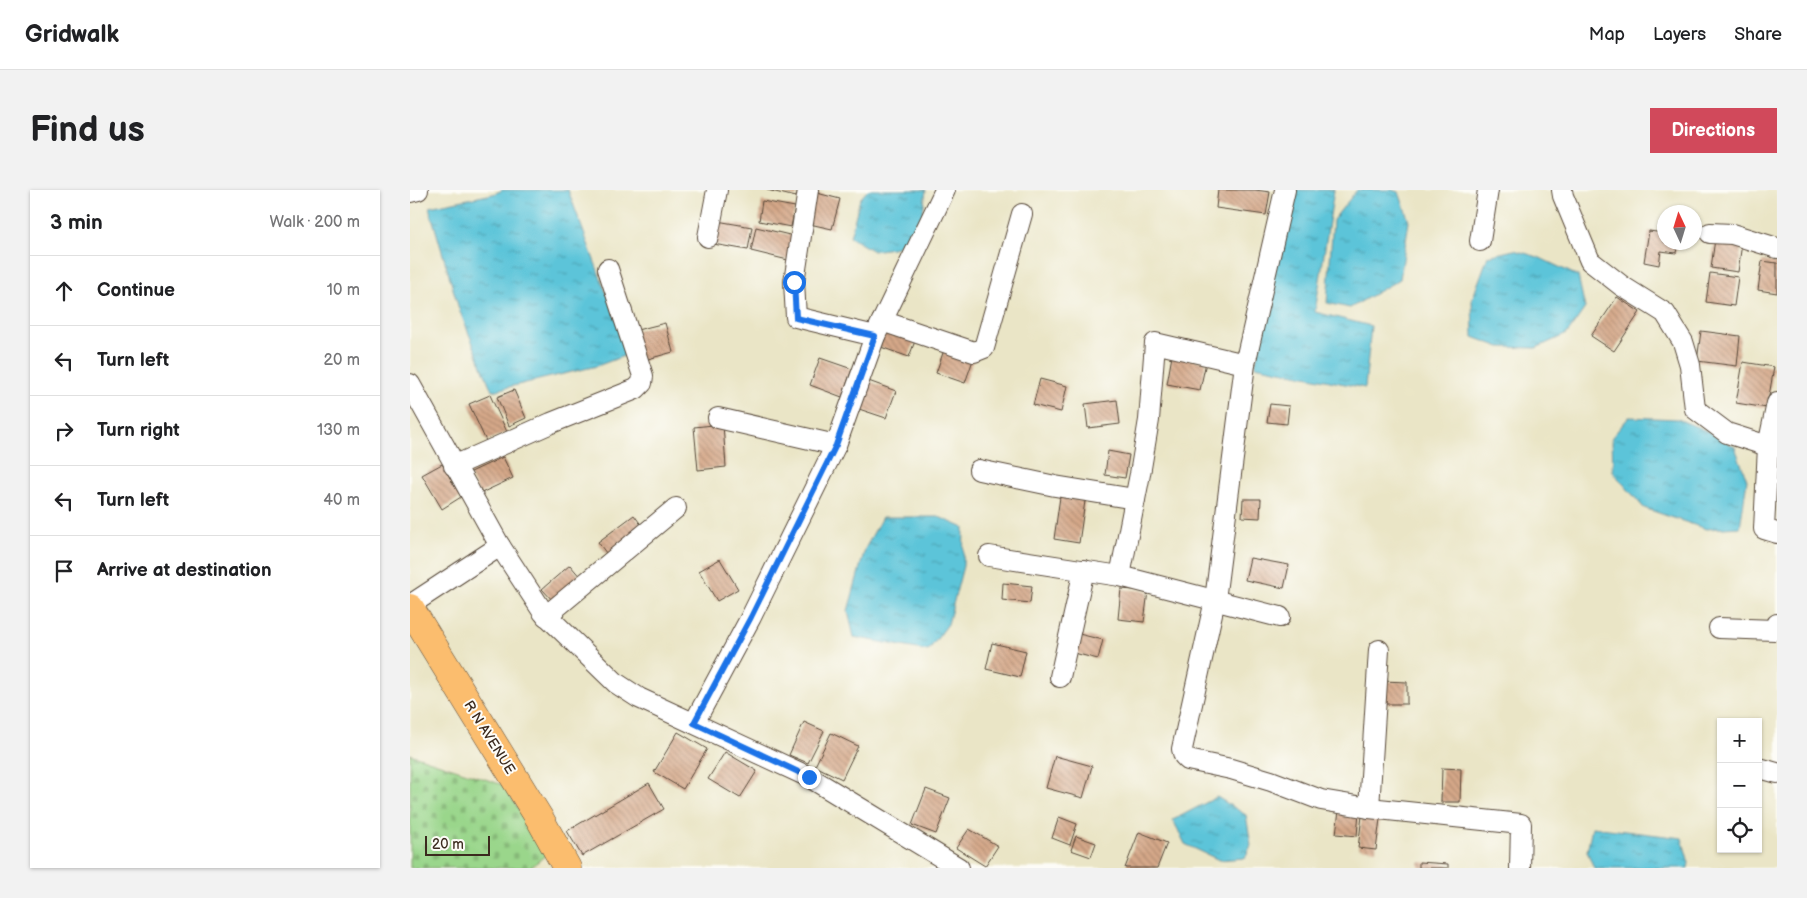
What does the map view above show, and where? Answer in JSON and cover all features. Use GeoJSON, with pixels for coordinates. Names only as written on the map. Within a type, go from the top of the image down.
{"type":"FeatureCollection","features":[{"type":"Feature","properties":{"kind":"main road","name":"R N AVENUE"},"geometry":{"type":"LineString","coordinates":[[410,606],[541,821],[567,868]]}},
{"type":"Feature","properties":{"kind":"street"},"geometry":{"type":"LineString","coordinates":[[410,192],[418,190]]}},
{"type":"Feature","properties":{"kind":"street"},"geometry":{"type":"LineString","coordinates":[[708,237],[717,190]]}},
{"type":"Feature","properties":{"kind":"street"},"geometry":{"type":"LineString","coordinates":[[808,190],[794,282],[796,318],[878,328],[974,352],[984,348],[1022,214]]}},
{"type":"Feature","properties":{"kind":"street"},"geometry":{"type":"LineString","coordinates":[[694,723],[751,617],[836,445],[878,328],[945,190]]}},
{"type":"Feature","properties":{"kind":"street"},"geometry":{"type":"LineString","coordinates":[[1285,190],[1245,364],[1215,600],[1182,749],[1184,756],[1188,760],[1231,769],[1271,781],[1321,800],[1369,808],[1521,824],[1520,868]]}},
{"type":"Feature","properties":{"kind":"street"},"geometry":{"type":"LineString","coordinates":[[1480,241],[1488,190]]}},
{"type":"Feature","properties":{"kind":"street"},"geometry":{"type":"LineString","coordinates":[[1562,190],[1590,260],[1622,286],[1665,313],[1683,342],[1690,365],[1695,409],[1726,433],[1772,446]]}},
{"type":"Feature","properties":{"kind":"street"},"geometry":{"type":"LineString","coordinates":[[1710,233],[1732,234],[1777,248]]}},
{"type":"Feature","properties":{"kind":"street"},"geometry":{"type":"LineString","coordinates":[[454,466],[551,423],[636,390],[642,383],[643,376],[608,269]]}},
{"type":"Feature","properties":{"kind":"street"},"geometry":{"type":"LineString","coordinates":[[1120,576],[1149,420],[1155,343],[1245,364]]}},
{"type":"Feature","properties":{"kind":"street"},"geometry":{"type":"LineString","coordinates":[[410,384],[500,546],[546,616],[616,683],[639,698],[809,777],[959,868]]}},
{"type":"Feature","properties":{"kind":"street"},"geometry":{"type":"LineString","coordinates":[[1777,403],[1764,529],[1777,533]]}},
{"type":"Feature","properties":{"kind":"street"},"geometry":{"type":"LineString","coordinates":[[718,418],[836,445]]}},
{"type":"Feature","properties":{"kind":"street"},"geometry":{"type":"LineString","coordinates":[[979,470],[1055,486],[1135,499]]}},
{"type":"Feature","properties":{"kind":"street"},"geometry":{"type":"LineString","coordinates":[[546,616],[676,508]]}},
{"type":"Feature","properties":{"kind":"street"},"geometry":{"type":"LineString","coordinates":[[410,606],[500,546]]}},
{"type":"Feature","properties":{"kind":"street"},"geometry":{"type":"LineString","coordinates":[[989,556],[1120,576],[1280,617]]}},
{"type":"Feature","properties":{"kind":"street"},"geometry":{"type":"LineString","coordinates":[[1060,677],[1084,570]]}},
{"type":"Feature","properties":{"kind":"street"},"geometry":{"type":"LineString","coordinates":[[1718,628],[1775,630],[1777,624]]}},
{"type":"Feature","properties":{"kind":"street"},"geometry":{"type":"LineString","coordinates":[[1369,808],[1379,650]]}},
{"type":"Feature","properties":{"kind":"green space"},"geometry":{"type":"Polygon","coordinates":[[[410,754],[503,785],[547,854],[530,868],[410,868],[410,754]]]}},
{"type":"Feature","properties":{"kind":"water"},"geometry":{"type":"Polygon","coordinates":[[[503,190],[568,190],[629,354],[597,366],[492,391],[459,309],[429,207],[493,194],[503,190]]]}},
{"type":"Feature","properties":{"kind":"water"},"geometry":{"type":"Polygon","coordinates":[[[868,190],[926,190],[922,219],[898,247],[873,251],[850,237],[860,199],[868,190]]]}},
{"type":"Feature","properties":{"kind":"water"},"geometry":{"type":"Polygon","coordinates":[[[1291,190],[1334,190],[1315,312],[1371,326],[1365,388],[1255,366],[1291,190]]]}},
{"type":"Feature","properties":{"kind":"water"},"geometry":{"type":"Polygon","coordinates":[[[1357,190],[1391,190],[1399,192],[1409,221],[1400,279],[1350,308],[1327,303],[1333,220],[1357,190]]]}},
{"type":"Feature","properties":{"kind":"water"},"geometry":{"type":"Polygon","coordinates":[[[1514,250],[1538,257],[1578,276],[1585,308],[1567,334],[1536,348],[1500,347],[1473,337],[1472,300],[1488,256],[1514,250]]]}},
{"type":"Feature","properties":{"kind":"water"},"geometry":{"type":"Polygon","coordinates":[[[1629,417],[1678,419],[1709,432],[1735,447],[1747,480],[1740,527],[1706,529],[1644,508],[1613,472],[1612,437],[1629,417]]]}},
{"type":"Feature","properties":{"kind":"water"},"geometry":{"type":"Polygon","coordinates":[[[882,517],[939,517],[964,528],[963,566],[948,624],[928,651],[854,637],[848,611],[865,549],[882,517]]]}},
{"type":"Feature","properties":{"kind":"water"},"geometry":{"type":"Polygon","coordinates":[[[1217,797],[1246,815],[1251,845],[1245,858],[1219,860],[1185,844],[1173,820],[1217,797]]]}},
{"type":"Feature","properties":{"kind":"water"},"geometry":{"type":"Polygon","coordinates":[[[1592,827],[1682,838],[1689,863],[1688,868],[1594,868],[1587,851],[1592,827]]]}},
{"type":"Feature","properties":{"kind":"building"},"geometry":{"type":"Polygon","coordinates":[[[767,190],[798,190],[796,197],[767,190]]]}},
{"type":"Feature","properties":{"kind":"building"},"geometry":{"type":"Polygon","coordinates":[[[1218,190],[1270,192],[1266,215],[1216,208],[1218,190]]]}},
{"type":"Feature","properties":{"kind":"building"},"geometry":{"type":"Polygon","coordinates":[[[813,192],[840,199],[832,229],[805,223],[813,192]]]}},
{"type":"Feature","properties":{"kind":"building"},"geometry":{"type":"Polygon","coordinates":[[[762,201],[795,207],[791,227],[759,221],[762,201]]]}},
{"type":"Feature","properties":{"kind":"building"},"geometry":{"type":"Polygon","coordinates":[[[717,221],[752,227],[748,250],[713,244],[717,221]]]}},
{"type":"Feature","properties":{"kind":"building"},"geometry":{"type":"Polygon","coordinates":[[[756,227],[798,237],[792,261],[751,251],[756,227]]]}},
{"type":"Feature","properties":{"kind":"building"},"geometry":{"type":"Polygon","coordinates":[[[1649,231],[1657,232],[1657,250],[1677,250],[1676,253],[1661,251],[1659,265],[1644,262],[1649,231]]]}},
{"type":"Feature","properties":{"kind":"building"},"geometry":{"type":"Polygon","coordinates":[[[1715,239],[1742,243],[1738,272],[1711,268],[1715,239]]]}},
{"type":"Feature","properties":{"kind":"building"},"geometry":{"type":"Polygon","coordinates":[[[1762,261],[1777,263],[1777,293],[1758,290],[1762,261]]]}},
{"type":"Feature","properties":{"kind":"building"},"geometry":{"type":"Polygon","coordinates":[[[1710,273],[1738,277],[1734,306],[1706,302],[1710,273]]]}},
{"type":"Feature","properties":{"kind":"building"},"geometry":{"type":"Polygon","coordinates":[[[1617,297],[1640,312],[1614,351],[1591,336],[1617,297]]]}},
{"type":"Feature","properties":{"kind":"building"},"geometry":{"type":"Polygon","coordinates":[[[665,323],[673,352],[641,361],[633,331],[665,323]]]}},
{"type":"Feature","properties":{"kind":"building"},"geometry":{"type":"Polygon","coordinates":[[[884,330],[915,341],[909,357],[878,346],[884,330]]]}},
{"type":"Feature","properties":{"kind":"building"},"geometry":{"type":"Polygon","coordinates":[[[1701,331],[1740,336],[1737,366],[1697,361],[1701,331]]]}},
{"type":"Feature","properties":{"kind":"building"},"geometry":{"type":"Polygon","coordinates":[[[944,350],[973,360],[965,383],[936,373],[944,350]]]}},
{"type":"Feature","properties":{"kind":"building"},"geometry":{"type":"Polygon","coordinates":[[[1172,356],[1206,362],[1200,390],[1167,384],[1172,356]]]}},
{"type":"Feature","properties":{"kind":"building"},"geometry":{"type":"Polygon","coordinates":[[[820,358],[852,369],[842,397],[810,385],[820,358]]]}},
{"type":"Feature","properties":{"kind":"building"},"geometry":{"type":"Polygon","coordinates":[[[1743,362],[1774,367],[1767,408],[1736,403],[1743,362]]]}},
{"type":"Feature","properties":{"kind":"building"},"geometry":{"type":"Polygon","coordinates":[[[863,379],[896,391],[886,418],[853,407],[863,379]]]}},
{"type":"Feature","properties":{"kind":"building"},"geometry":{"type":"Polygon","coordinates":[[[1040,379],[1067,386],[1061,412],[1033,405],[1040,379]]]}},
{"type":"Feature","properties":{"kind":"building"},"geometry":{"type":"Polygon","coordinates":[[[514,390],[526,418],[509,426],[497,397],[514,390]]]}},
{"type":"Feature","properties":{"kind":"building"},"geometry":{"type":"Polygon","coordinates":[[[490,395],[507,432],[486,441],[469,404],[490,395]]]}},
{"type":"Feature","properties":{"kind":"building"},"geometry":{"type":"Polygon","coordinates":[[[1117,400],[1120,424],[1088,428],[1085,404],[1117,400]]]}},
{"type":"Feature","properties":{"kind":"building"},"geometry":{"type":"Polygon","coordinates":[[[1270,404],[1289,406],[1287,424],[1267,422],[1270,404]]]}},
{"type":"Feature","properties":{"kind":"building"},"geometry":{"type":"Polygon","coordinates":[[[723,424],[726,467],[698,470],[694,427],[723,424]]]}},
{"type":"Feature","properties":{"kind":"building"},"geometry":{"type":"Polygon","coordinates":[[[1108,451],[1129,455],[1125,478],[1105,475],[1108,451]]]}},
{"type":"Feature","properties":{"kind":"building"},"geometry":{"type":"Polygon","coordinates":[[[503,457],[513,478],[479,494],[469,473],[503,457]]]}},
{"type":"Feature","properties":{"kind":"building"},"geometry":{"type":"Polygon","coordinates":[[[442,464],[461,497],[442,509],[422,475],[442,464]]]}},
{"type":"Feature","properties":{"kind":"building"},"geometry":{"type":"Polygon","coordinates":[[[1060,497],[1085,501],[1079,543],[1054,539],[1060,497]]]}},
{"type":"Feature","properties":{"kind":"building"},"geometry":{"type":"Polygon","coordinates":[[[1243,499],[1261,499],[1260,518],[1242,517],[1243,499]]]}},
{"type":"Feature","properties":{"kind":"building"},"geometry":{"type":"Polygon","coordinates":[[[634,515],[645,530],[609,557],[598,542],[634,515]]]}},
{"type":"Feature","properties":{"kind":"building"},"geometry":{"type":"Polygon","coordinates":[[[1250,558],[1289,565],[1284,588],[1245,580],[1250,558]]]}},
{"type":"Feature","properties":{"kind":"building"},"geometry":{"type":"Polygon","coordinates":[[[720,559],[738,589],[717,601],[699,571],[720,559]]]}},
{"type":"Feature","properties":{"kind":"building"},"geometry":{"type":"Polygon","coordinates":[[[570,565],[581,578],[554,602],[542,589],[570,565]]]}},
{"type":"Feature","properties":{"kind":"building"},"geometry":{"type":"Polygon","coordinates":[[[1003,583],[1032,586],[1030,603],[1002,600],[1003,583]]]}},
{"type":"Feature","properties":{"kind":"building"},"geometry":{"type":"Polygon","coordinates":[[[1121,589],[1148,591],[1144,622],[1118,619],[1121,589]]]}},
{"type":"Feature","properties":{"kind":"building"},"geometry":{"type":"Polygon","coordinates":[[[1079,634],[1103,640],[1098,659],[1074,653],[1079,634]]]}},
{"type":"Feature","properties":{"kind":"building"},"geometry":{"type":"Polygon","coordinates":[[[992,643],[1026,651],[1020,677],[986,669],[992,643]]]}},
{"type":"Feature","properties":{"kind":"building"},"geometry":{"type":"Polygon","coordinates":[[[1382,681],[1407,682],[1407,704],[1381,704],[1382,681]]]}},
{"type":"Feature","properties":{"kind":"building"},"geometry":{"type":"Polygon","coordinates":[[[804,722],[824,731],[808,763],[789,755],[804,722]]]}},
{"type":"Feature","properties":{"kind":"building"},"geometry":{"type":"Polygon","coordinates":[[[678,732],[707,749],[683,789],[654,772],[678,732]]]}},
{"type":"Feature","properties":{"kind":"building"},"geometry":{"type":"Polygon","coordinates":[[[831,733],[858,746],[842,779],[815,766],[831,733]]]}},
{"type":"Feature","properties":{"kind":"building"},"geometry":{"type":"Polygon","coordinates":[[[725,752],[757,771],[740,798],[708,779],[725,752]]]}},
{"type":"Feature","properties":{"kind":"building"},"geometry":{"type":"Polygon","coordinates":[[[1055,756],[1092,766],[1083,798],[1046,788],[1055,756]]]}},
{"type":"Feature","properties":{"kind":"building"},"geometry":{"type":"Polygon","coordinates":[[[1442,768],[1461,769],[1460,802],[1441,802],[1442,768]]]}},
{"type":"Feature","properties":{"kind":"building"},"geometry":{"type":"Polygon","coordinates":[[[649,783],[664,809],[582,856],[567,831],[649,783]]]}},
{"type":"Feature","properties":{"kind":"building"},"geometry":{"type":"Polygon","coordinates":[[[926,789],[950,798],[936,834],[912,825],[926,789]]]}},
{"type":"Feature","properties":{"kind":"building"},"geometry":{"type":"Polygon","coordinates":[[[1339,810],[1359,812],[1357,836],[1336,834],[1339,810]]]}},
{"type":"Feature","properties":{"kind":"building"},"geometry":{"type":"Polygon","coordinates":[[[1362,816],[1380,819],[1376,850],[1358,848],[1362,816]]]}},
{"type":"Feature","properties":{"kind":"building"},"geometry":{"type":"Polygon","coordinates":[[[1059,817],[1077,824],[1070,845],[1052,838],[1059,817]]]}},
{"type":"Feature","properties":{"kind":"building"},"geometry":{"type":"Polygon","coordinates":[[[969,829],[998,846],[985,866],[956,848],[969,829]]]}},
{"type":"Feature","properties":{"kind":"building"},"geometry":{"type":"Polygon","coordinates":[[[1139,832],[1167,843],[1157,868],[1125,868],[1139,832]]]}},
{"type":"Feature","properties":{"kind":"building"},"geometry":{"type":"Polygon","coordinates":[[[1076,836],[1096,843],[1091,857],[1071,850],[1076,836]]]}},
{"type":"Feature","properties":{"kind":"building"},"geometry":{"type":"Polygon","coordinates":[[[1419,862],[1448,864],[1448,868],[1419,868],[1419,862]]]}},
{"type":"Feature","properties":{"kind":"route"},"geometry":{"type":"LineString","coordinates":[[794,282],[796,318],[875,336],[836,445],[751,617],[694,723],[809,777]]}}]}
